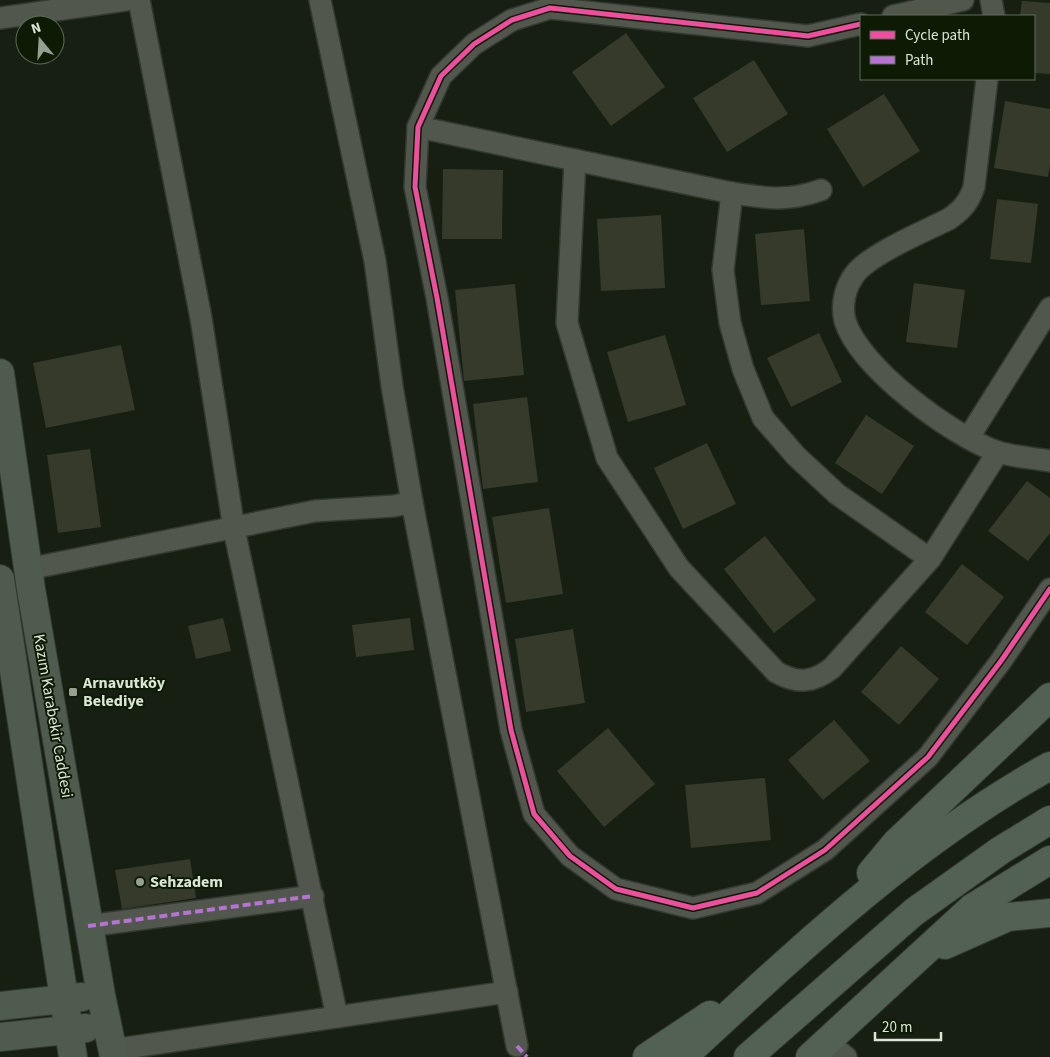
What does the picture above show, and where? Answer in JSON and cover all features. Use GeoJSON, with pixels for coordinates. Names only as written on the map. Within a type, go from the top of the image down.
{"type":"FeatureCollection","features":[{"type":"Feature","properties":{"kind":"highway"},"geometry":{"type":"LineString","coordinates":[[846,909],[862,883],[896,843],[1050,697]]}},
{"type":"Feature","properties":{"kind":"highway"},"geometry":{"type":"LineString","coordinates":[[683,1057],[846,909],[945,831],[986,803],[1050,766]]}},
{"type":"Feature","properties":{"kind":"highway"},"geometry":{"type":"LineString","coordinates":[[748,1057],[882,938],[949,886],[1050,820]]}},
{"type":"Feature","properties":{"kind":"highway"},"geometry":{"type":"LineString","coordinates":[[827,1052],[917,960],[972,908],[1050,860]]}},
{"type":"Feature","properties":{"kind":"highway"},"geometry":{"type":"LineString","coordinates":[[917,960],[974,931],[1008,917],[1050,912]]}},
{"type":"Feature","properties":{"kind":"highway"},"geometry":{"type":"LineString","coordinates":[[647,1057],[771,976]]}},
{"type":"Feature","properties":{"kind":"main road","name":"Kazım Karabekir Caddesi"},"geometry":{"type":"LineString","coordinates":[[0,373],[28,569],[88,926],[111,1044]]}},
{"type":"Feature","properties":{"kind":"main road","name":"Kazım Karabekir Caddesi"},"geometry":{"type":"LineString","coordinates":[[0,579],[73,1057]]}},
{"type":"Feature","properties":{"kind":"main road"},"geometry":{"type":"LineString","coordinates":[[0,1006],[101,995]]}},
{"type":"Feature","properties":{"kind":"main road"},"geometry":{"type":"LineString","coordinates":[[0,1037],[69,1030],[111,1044]]}},
{"type":"Feature","properties":{"kind":"street"},"geometry":{"type":"LineString","coordinates":[[0,18],[126,0]]}},
{"type":"Feature","properties":{"kind":"street"},"geometry":{"type":"LineString","coordinates":[[139,0],[201,318],[234,529],[337,1017]]}},
{"type":"Feature","properties":{"kind":"street"},"geometry":{"type":"LineString","coordinates":[[320,0],[375,261],[392,386],[412,502],[517,1046]]}},
{"type":"Feature","properties":{"kind":"street"},"geometry":{"type":"LineString","coordinates":[[897,15],[963,0]]}},
{"type":"Feature","properties":{"kind":"street"},"geometry":{"type":"LineString","coordinates":[[991,0],[994,15]]}},
{"type":"Feature","properties":{"kind":"street"},"geometry":{"type":"LineString","coordinates":[[860,24],[808,36],[550,8],[512,20],[474,44],[442,76],[418,127],[415,188],[437,298],[511,730],[534,814],[570,856],[616,889],[694,908],[757,893],[825,850],[928,758],[1001,661],[1050,589]]}},
{"type":"Feature","properties":{"kind":"street"},"geometry":{"type":"LineString","coordinates":[[987,80],[974,187],[969,200],[961,211],[949,219],[866,263],[855,274],[847,288],[843,303],[845,319],[851,334],[878,370],[941,423],[998,452],[1050,462]]}},
{"type":"Feature","properties":{"kind":"street"},"geometry":{"type":"LineString","coordinates":[[418,127],[732,193],[776,200],[803,196],[821,190]]}},
{"type":"Feature","properties":{"kind":"street"},"geometry":{"type":"LineString","coordinates":[[575,160],[567,323],[607,458],[679,568],[776,672],[786,678],[798,681],[811,680],[832,668],[930,559],[998,452]]}},
{"type":"Feature","properties":{"kind":"street"},"geometry":{"type":"LineString","coordinates":[[732,193],[723,270],[729,314],[743,369],[763,418],[796,456],[837,494],[930,559]]}},
{"type":"Feature","properties":{"kind":"street"},"geometry":{"type":"LineString","coordinates":[[968,437],[1050,308]]}},
{"type":"Feature","properties":{"kind":"street"},"geometry":{"type":"LineString","coordinates":[[28,569],[234,529],[315,511],[394,506],[412,502]]}},
{"type":"Feature","properties":{"kind":"street"},"geometry":{"type":"LineString","coordinates":[[88,926],[312,896]]}},
{"type":"Feature","properties":{"kind":"street"},"geometry":{"type":"LineString","coordinates":[[111,1044],[337,1017],[507,992]]}},
{"type":"Feature","properties":{"kind":"building"},"geometry":{"type":"Polygon","coordinates":[[[1022,1],[1050,3],[1050,74],[1035,73],[1035,15],[1020,15],[1022,1]]]}},
{"type":"Feature","properties":{"kind":"building"},"geometry":{"type":"Polygon","coordinates":[[[626,33],[665,87],[611,126],[572,72],[626,33]]]}},
{"type":"Feature","properties":{"kind":"building"},"geometry":{"type":"Polygon","coordinates":[[[754,60],[788,114],[727,152],[693,98],[754,60]]]}},
{"type":"Feature","properties":{"kind":"building"},"geometry":{"type":"Polygon","coordinates":[[[884,94],[920,151],[863,187],[827,129],[884,94]]]}},
{"type":"Feature","properties":{"kind":"building"},"geometry":{"type":"Polygon","coordinates":[[[1005,101],[1050,109],[1050,165],[1048,177],[994,168],[1005,101]]]}},
{"type":"Feature","properties":{"kind":"building"},"geometry":{"type":"Polygon","coordinates":[[[443,169],[503,170],[502,239],[442,239],[443,169]]]}},
{"type":"Feature","properties":{"kind":"building"},"geometry":{"type":"Polygon","coordinates":[[[997,199],[1038,204],[1031,263],[990,259],[997,199]]]}},
{"type":"Feature","properties":{"kind":"building"},"geometry":{"type":"Polygon","coordinates":[[[661,215],[665,288],[601,291],[597,219],[661,215]]]}},
{"type":"Feature","properties":{"kind":"building"},"geometry":{"type":"Polygon","coordinates":[[[804,229],[810,301],[761,305],[755,234],[804,229]]]}},
{"type":"Feature","properties":{"kind":"building"},"geometry":{"type":"Polygon","coordinates":[[[914,283],[965,290],[957,348],[906,342],[914,283]]]}},
{"type":"Feature","properties":{"kind":"building"},"geometry":{"type":"Polygon","coordinates":[[[515,284],[524,375],[464,381],[455,290],[515,284]]]}},
{"type":"Feature","properties":{"kind":"building"},"geometry":{"type":"Polygon","coordinates":[[[819,333],[842,382],[791,407],[767,358],[819,333]]]}},
{"type":"Feature","properties":{"kind":"building"},"geometry":{"type":"Polygon","coordinates":[[[665,335],[686,405],[628,422],[607,352],[665,335]]]}},
{"type":"Feature","properties":{"kind":"building"},"geometry":{"type":"Polygon","coordinates":[[[121,345],[135,410],[46,428],[33,363],[121,345]]]}},
{"type":"Feature","properties":{"kind":"building"},"geometry":{"type":"Polygon","coordinates":[[[527,397],[538,482],[483,489],[473,404],[527,397]]]}},
{"type":"Feature","properties":{"kind":"building"},"geometry":{"type":"Polygon","coordinates":[[[866,415],[914,446],[882,494],[835,463],[866,415]]]}},
{"type":"Feature","properties":{"kind":"building"},"geometry":{"type":"Polygon","coordinates":[[[707,443],[736,504],[683,529],[654,468],[707,443]]]}},
{"type":"Feature","properties":{"kind":"building"},"geometry":{"type":"Polygon","coordinates":[[[90,449],[101,527],[58,533],[47,455],[90,449]]]}},
{"type":"Feature","properties":{"kind":"building"},"geometry":{"type":"Polygon","coordinates":[[[1027,481],[1050,498],[1050,533],[1028,561],[988,531],[1027,481]]]}},
{"type":"Feature","properties":{"kind":"building"},"geometry":{"type":"Polygon","coordinates":[[[549,508],[563,594],[506,603],[492,517],[549,508]]]}},
{"type":"Feature","properties":{"kind":"building"},"geometry":{"type":"Polygon","coordinates":[[[765,536],[816,600],[774,633],[724,569],[765,536]]]}},
{"type":"Feature","properties":{"kind":"building"},"geometry":{"type":"Polygon","coordinates":[[[962,564],[1004,597],[967,645],[925,612],[962,564]]]}},
{"type":"Feature","properties":{"kind":"building"},"geometry":{"type":"Polygon","coordinates":[[[223,618],[231,651],[196,659],[188,626],[223,618]]]}},
{"type":"Feature","properties":{"kind":"building"},"geometry":{"type":"Polygon","coordinates":[[[410,618],[414,650],[356,657],[352,625],[410,618]]]}},
{"type":"Feature","properties":{"kind":"building"},"geometry":{"type":"Polygon","coordinates":[[[573,629],[585,703],[526,712],[515,639],[573,629]]]}},
{"type":"Feature","properties":{"kind":"building"},"geometry":{"type":"Polygon","coordinates":[[[901,646],[939,679],[899,725],[861,692],[901,646]]]}},
{"type":"Feature","properties":{"kind":"building"},"geometry":{"type":"Polygon","coordinates":[[[834,720],[870,761],[823,800],[788,760],[834,720]]]}},
{"type":"Feature","properties":{"kind":"building"},"geometry":{"type":"Polygon","coordinates":[[[608,728],[655,784],[604,827],[557,771],[608,728]]]}},
{"type":"Feature","properties":{"kind":"building"},"geometry":{"type":"Polygon","coordinates":[[[765,778],[771,840],[691,848],[685,785],[765,778]]]}},
{"type":"Feature","properties":{"kind":"building"},"geometry":{"type":"Polygon","coordinates":[[[190,859],[196,898],[122,909],[115,870],[190,859]]]}},
{"type":"Feature","properties":{"kind":"marked path"},"geometry":{"type":"LineString","coordinates":[[88,926],[313,896]]}},
{"type":"Feature","properties":{"kind":"marked path"},"geometry":{"type":"LineString","coordinates":[[517,1046],[527,1057]]}},
{"type":"Feature","properties":{"kind":"cycle path"},"geometry":{"type":"LineString","coordinates":[[860,24],[808,36],[550,8],[512,20],[474,44],[441,76],[418,127],[415,187],[437,298],[511,730],[534,814],[570,856],[616,889],[693,908],[757,893],[825,850],[928,757],[1001,661],[1050,589]]}},
{"type":"Feature","properties":{"kind":"place","name":"Arnavutköy Belediye"},"geometry":{"type":"Point","coordinates":[73,692]}},
{"type":"Feature","properties":{"kind":"place","name":"Sehzadem"},"geometry":{"type":"Point","coordinates":[140,882]}}]}
